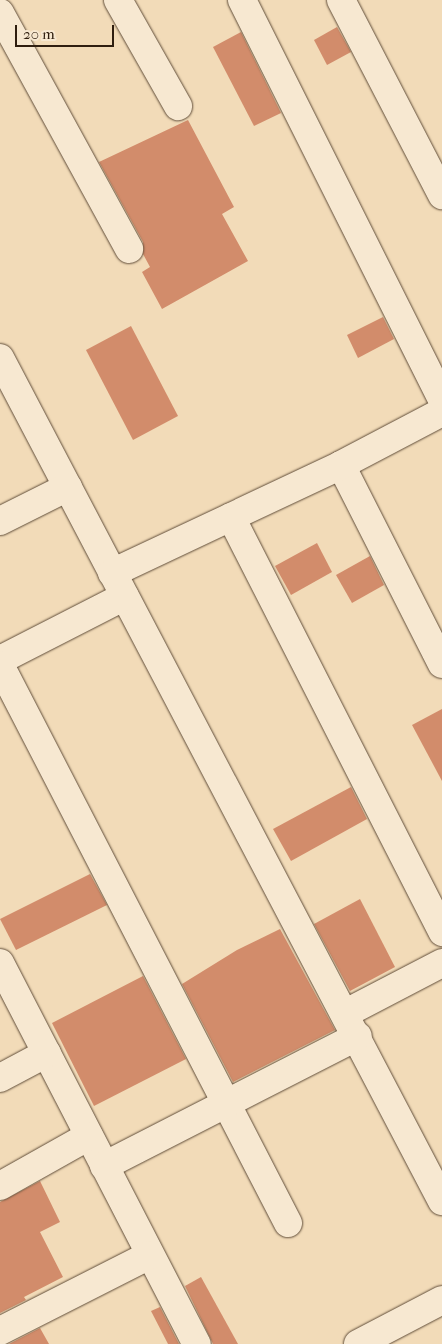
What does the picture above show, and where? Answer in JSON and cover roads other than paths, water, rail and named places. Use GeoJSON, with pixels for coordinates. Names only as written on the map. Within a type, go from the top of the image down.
{"type":"FeatureCollection","features":[{"type":"Feature","properties":{"kind":"street"},"geometry":{"type":"LineString","coordinates":[[118,0],[178,106]]}},
{"type":"Feature","properties":{"kind":"street"},"geometry":{"type":"LineString","coordinates":[[242,0],[442,400]]}},
{"type":"Feature","properties":{"kind":"street"},"geometry":{"type":"LineString","coordinates":[[341,0],[442,195]]}},
{"type":"Feature","properties":{"kind":"street"},"geometry":{"type":"LineString","coordinates":[[0,13],[129,248]]}},
{"type":"Feature","properties":{"kind":"street"},"geometry":{"type":"LineString","coordinates":[[0,358],[352,1025],[442,1201]]}},
{"type":"Feature","properties":{"kind":"street"},"geometry":{"type":"LineString","coordinates":[[0,660],[118,584],[231,517],[341,465],[442,412]]}},
{"type":"Feature","properties":{"kind":"street"},"geometry":{"type":"LineString","coordinates":[[341,465],[442,664]]}},
{"type":"Feature","properties":{"kind":"street"},"geometry":{"type":"LineString","coordinates":[[0,521],[68,487]]}},
{"type":"Feature","properties":{"kind":"street"},"geometry":{"type":"LineString","coordinates":[[231,517],[442,932]]}},
{"type":"Feature","properties":{"kind":"street"},"geometry":{"type":"LineString","coordinates":[[0,665],[288,1223]]}},
{"type":"Feature","properties":{"kind":"street"},"geometry":{"type":"LineString","coordinates":[[0,963],[197,1344]]}},
{"type":"Feature","properties":{"kind":"street"},"geometry":{"type":"LineString","coordinates":[[104,1166],[226,1103],[352,1025],[442,963]]}},
{"type":"Feature","properties":{"kind":"street"},"geometry":{"type":"LineString","coordinates":[[0,1078],[47,1053]]}},
{"type":"Feature","properties":{"kind":"street"},"geometry":{"type":"LineString","coordinates":[[0,1186],[89,1136]]}},
{"type":"Feature","properties":{"kind":"street"},"geometry":{"type":"LineString","coordinates":[[0,1331],[150,1255]]}},
{"type":"Feature","properties":{"kind":"street"},"geometry":{"type":"LineString","coordinates":[[369,1341],[442,1300]]}}]}
